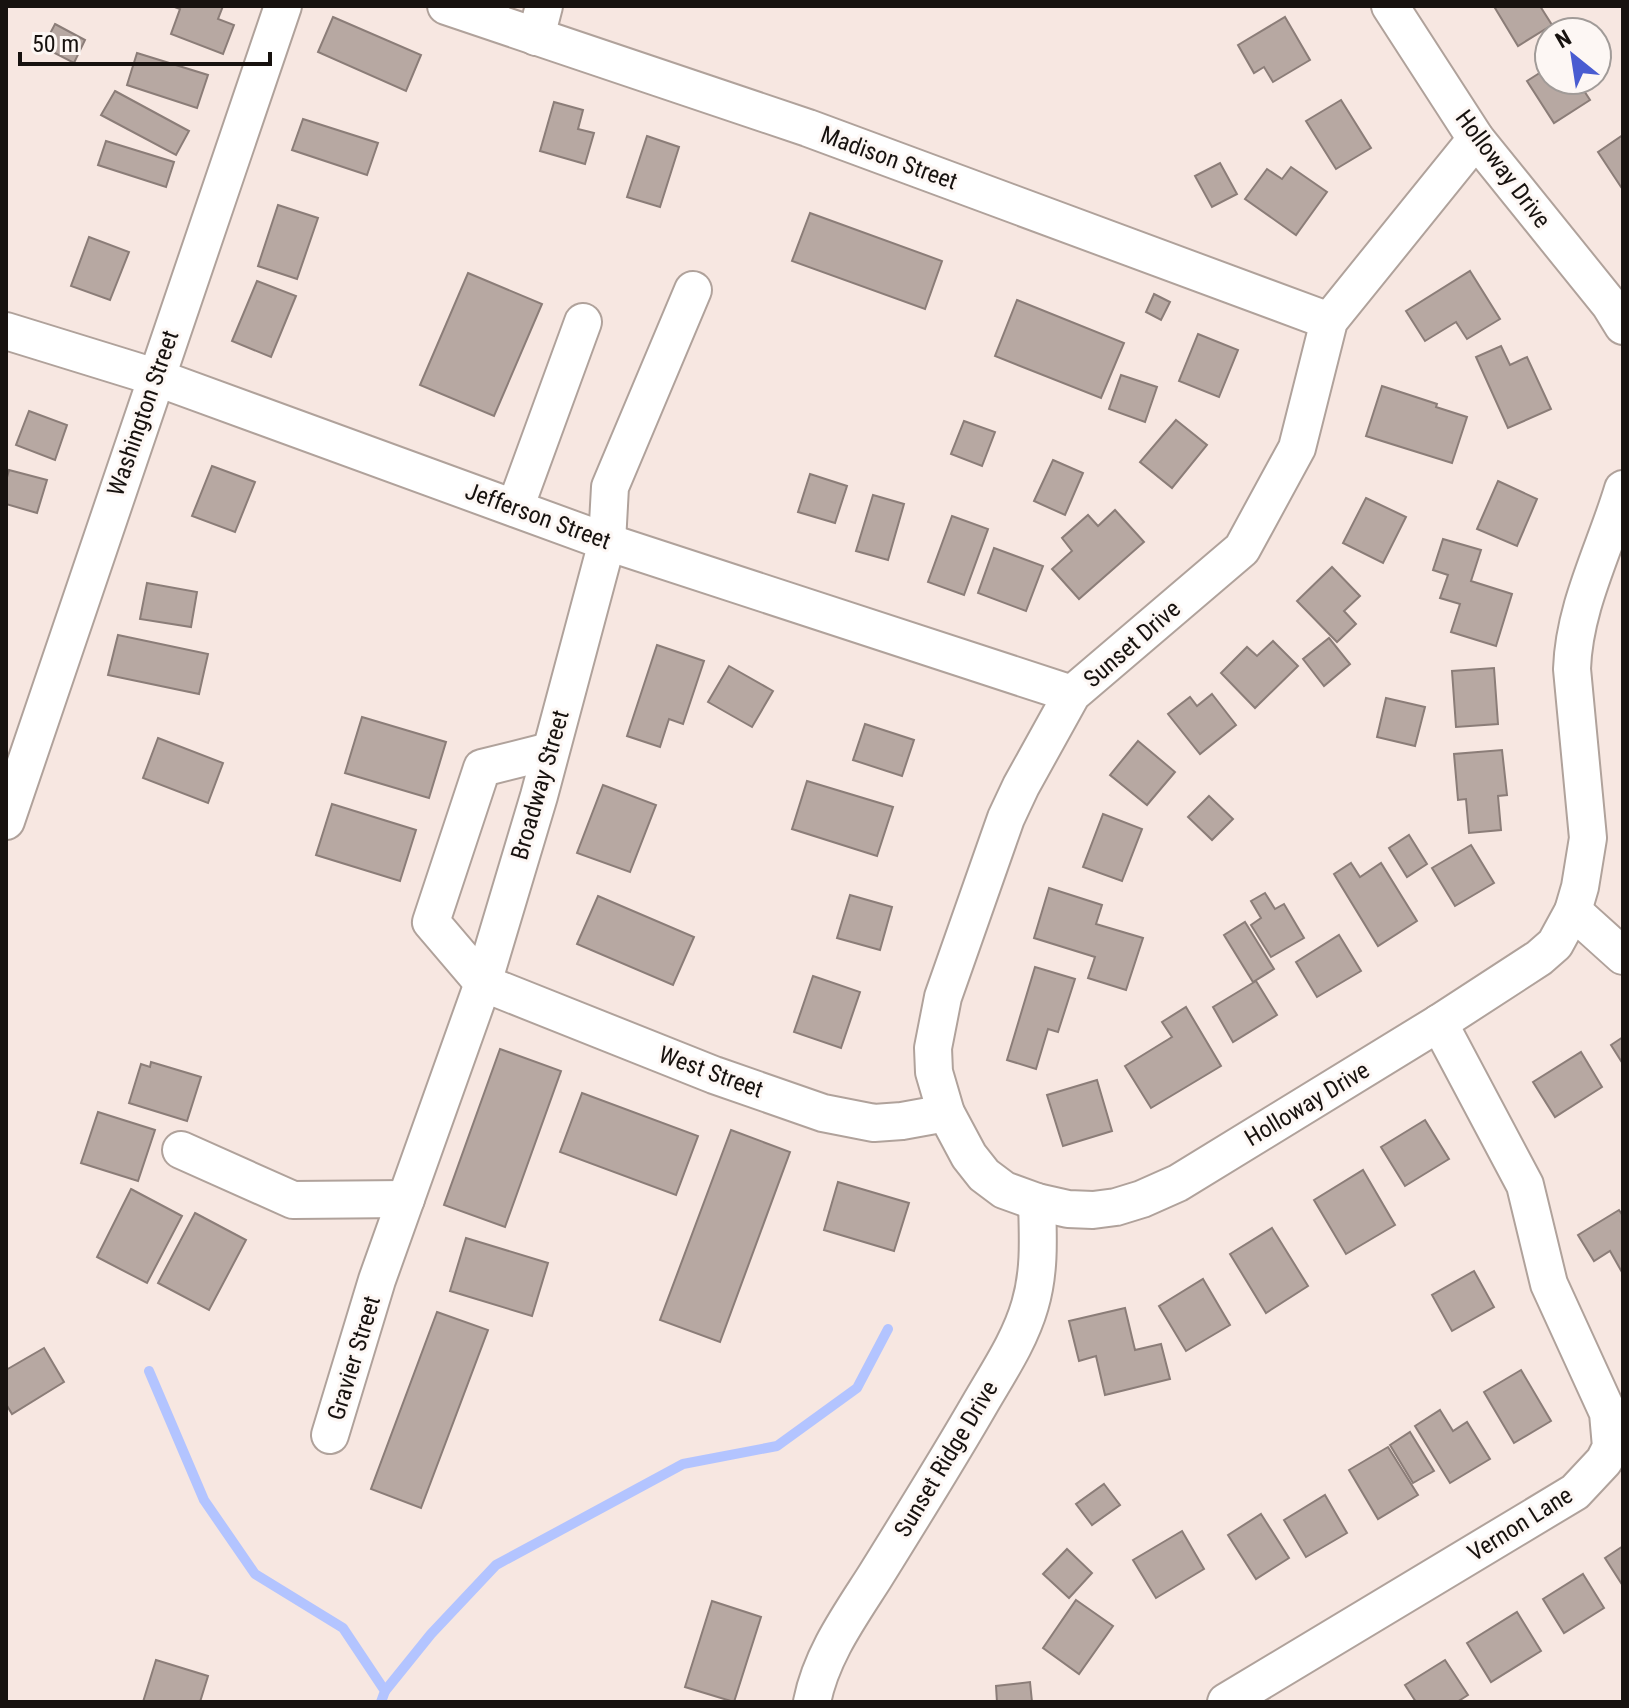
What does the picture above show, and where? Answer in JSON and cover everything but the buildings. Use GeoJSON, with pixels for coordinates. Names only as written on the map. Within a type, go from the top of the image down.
{"type":"FeatureCollection","features":[{"type":"Feature","properties":{"kind":"street","name":"Washington Street"},"geometry":{"type":"LineString","coordinates":[[6,821],[283,6]]}},
{"type":"Feature","properties":{"kind":"street","name":"Madison Street"},"geometry":{"type":"LineString","coordinates":[[446,6],[540,22],[808,128],[1329,321]]}},
{"type":"Feature","properties":{"kind":"street","name":"Holloway Drive"},"geometry":{"type":"LineString","coordinates":[[1390,6],[1476,139],[1610,305],[1623,326]]}},
{"type":"Feature","properties":{"kind":"street","name":"Sunset Drive"},"geometry":{"type":"LineString","coordinates":[[1004,1190],[984,1175],[969,1156],[946,1113],[934,1072],[933,1048],[943,997],[1006,818],[1072,694],[1242,549],[1297,448],[1329,321],[1476,139]]}},
{"type":"Feature","properties":{"kind":"street","name":"Broadway Street"},"geometry":{"type":"LineString","coordinates":[[377,1280],[483,983],[607,542],[610,487],[693,290]]}},
{"type":"Feature","properties":{"kind":"street"},"geometry":{"type":"LineString","coordinates":[[515,508],[583,322]]}},
{"type":"Feature","properties":{"kind":"street","name":"Jefferson Street"},"geometry":{"type":"LineString","coordinates":[[6,331],[155,377],[607,542],[1072,694]]}},
{"type":"Feature","properties":{"kind":"street","name":"Holloway Drive"},"geometry":{"type":"LineString","coordinates":[[1004,1190],[1068,1209],[1093,1210],[1142,1199],[1178,1183],[1439,1023],[1539,958],[1555,944],[1573,911],[1588,838],[1572,669],[1573,643],[1579,614],[1623,489]]}},
{"type":"Feature","properties":{"kind":"street"},"geometry":{"type":"LineString","coordinates":[[483,983],[431,922],[482,768],[550,751]]}},
{"type":"Feature","properties":{"kind":"street"},"geometry":{"type":"LineString","coordinates":[[1573,911],[1623,956]]}},
{"type":"Feature","properties":{"kind":"street","name":"West Street"},"geometry":{"type":"LineString","coordinates":[[483,983],[714,1075],[823,1113],[874,1123],[946,1113]]}},
{"type":"Feature","properties":{"kind":"street","name":"Vernon Lane"},"geometry":{"type":"LineString","coordinates":[[1226,1702],[1575,1492],[1604,1461],[1611,1447],[1608,1413],[1549,1284],[1525,1185],[1439,1023]]}},
{"type":"Feature","properties":{"kind":"street"},"geometry":{"type":"LineString","coordinates":[[181,1150],[293,1200],[406,1199]]}},
{"type":"Feature","properties":{"kind":"street","name":"Sunset Ridge Drive"},"geometry":{"type":"LineString","coordinates":[[812,1702],[822,1665],[838,1635],[939,1474],[1015,1344],[1036,1283],[1039,1252],[1037,1202]]}},
{"type":"Feature","properties":{"kind":"street","name":"Gravier Street"},"geometry":{"type":"LineString","coordinates":[[330,1435],[377,1280]]}},
{"type":"Feature","properties":{"kind":"waterway"},"geometry":{"type":"LineString","coordinates":[[385,1691],[431,1634],[496,1565],[683,1464],[777,1446],[857,1388],[888,1329]]}},
{"type":"Feature","properties":{"kind":"waterway"},"geometry":{"type":"LineString","coordinates":[[149,1371],[204,1500],[255,1574],[343,1628],[385,1691],[381,1702]]}}]}
